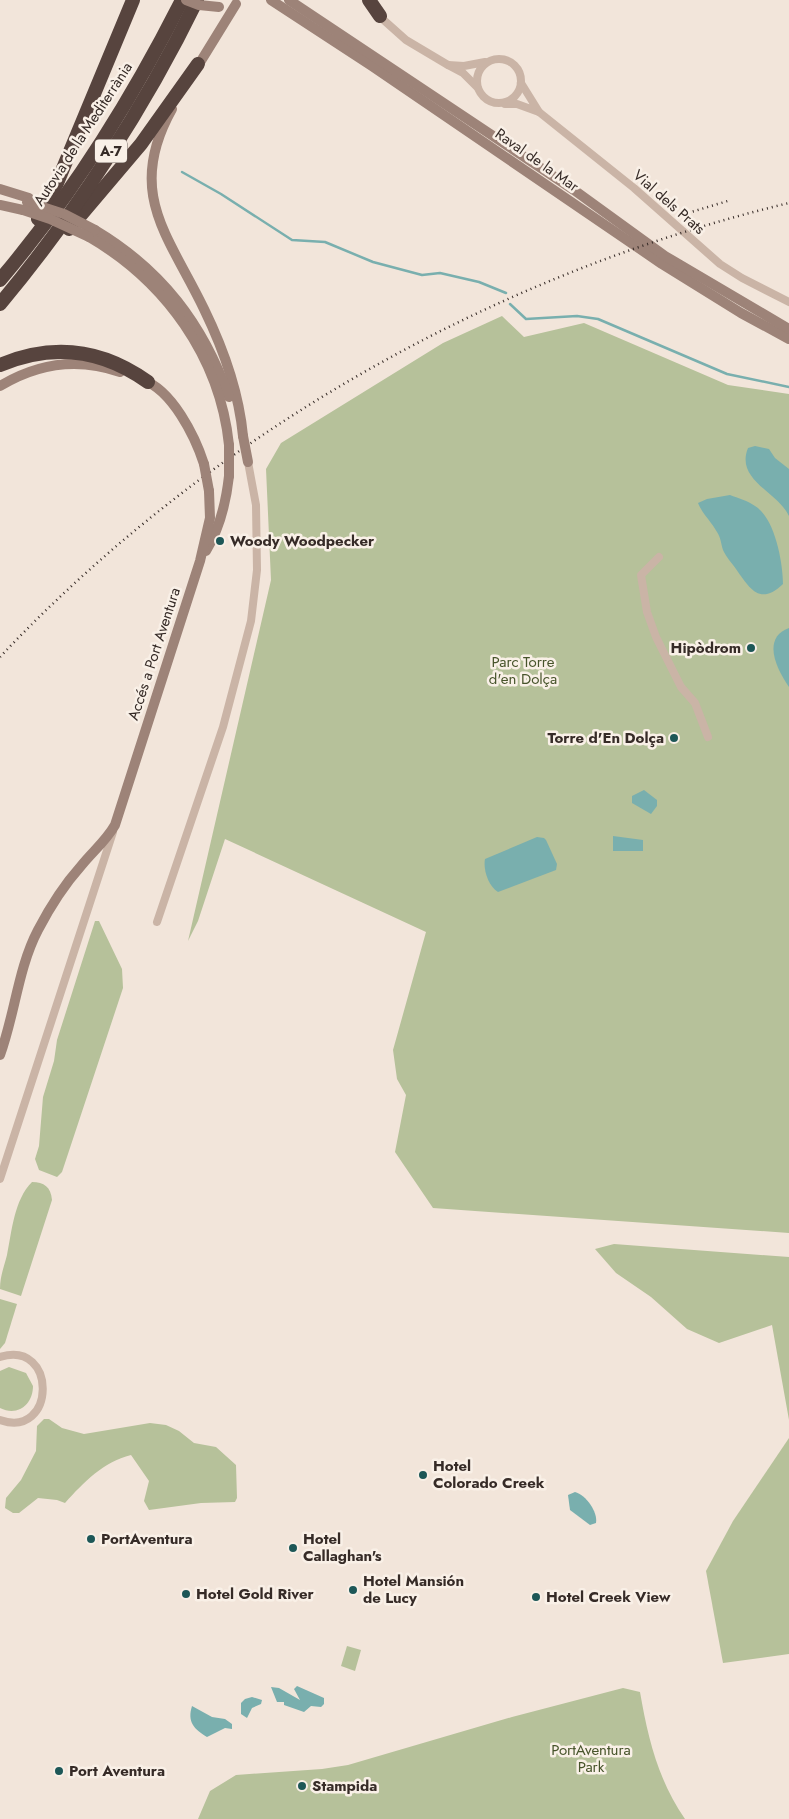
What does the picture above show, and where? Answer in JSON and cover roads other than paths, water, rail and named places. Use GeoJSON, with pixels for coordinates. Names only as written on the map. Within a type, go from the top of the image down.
{"type":"FeatureCollection","features":[{"type":"Feature","properties":{"kind":"highway"},"geometry":{"type":"LineString","coordinates":[[0,270],[36,222],[57,183],[133,0]]}},
{"type":"Feature","properties":{"kind":"highway","name":"Autovia de la Mediterrània"},"geometry":{"type":"LineString","coordinates":[[0,280],[44,224],[103,139],[148,65],[182,0]]}},
{"type":"Feature","properties":{"kind":"highway","name":"Autovia de la Mediterrània"},"geometry":{"type":"LineString","coordinates":[[0,304],[11,292],[80,197],[118,141],[158,76],[197,0]]}},
{"type":"Feature","properties":{"kind":"highway"},"geometry":{"type":"LineString","coordinates":[[369,0],[380,16]]}},
{"type":"Feature","properties":{"kind":"highway"},"geometry":{"type":"LineString","coordinates":[[11,292],[26,279],[113,179],[198,64]]}},
{"type":"Feature","properties":{"kind":"highway"},"geometry":{"type":"LineString","coordinates":[[0,365],[41,353],[78,353],[115,362],[127,367],[148,382]]}},
{"type":"Feature","properties":{"kind":"street"},"geometry":{"type":"LineString","coordinates":[[186,0],[199,5],[219,7],[241,2]]}},
{"type":"Feature","properties":{"kind":"street","name":"Raval de la Mar"},"geometry":{"type":"LineString","coordinates":[[271,0],[372,66],[662,264],[741,314],[789,339]]}},
{"type":"Feature","properties":{"kind":"street","name":"Raval de la Mar"},"geometry":{"type":"LineString","coordinates":[[289,0],[574,190],[664,256],[789,329]]}},
{"type":"Feature","properties":{"kind":"street","name":"Vial dels Prats"},"geometry":{"type":"LineString","coordinates":[[365,0],[406,40],[463,73],[487,100],[500,104],[518,104],[539,112],[634,188],[720,264],[742,278],[789,302]]}},
{"type":"Feature","properties":{"kind":"street"},"geometry":{"type":"LineString","coordinates":[[157,922],[223,727],[251,621],[257,570],[256,505],[243,436],[241,414],[218,341],[196,292],[164,232],[154,205],[152,166],[161,131],[198,64],[241,2]]}},
{"type":"Feature","properties":{"kind":"street","name":"Vial dels Prats"},"geometry":{"type":"LineString","coordinates":[[448,64],[464,66],[499,59],[510,62],[518,70],[522,83],[539,112]]}},
{"type":"Feature","properties":{"kind":"street"},"geometry":{"type":"LineString","coordinates":[[478,89],[478,74],[487,62]]}},
{"type":"Feature","properties":{"kind":"street"},"geometry":{"type":"LineString","coordinates":[[500,104],[515,97],[522,83]]}},
{"type":"Feature","properties":{"kind":"street"},"geometry":{"type":"LineString","coordinates":[[0,189],[50,219],[92,234],[126,250],[199,331],[215,361],[243,436]]}},
{"type":"Feature","properties":{"kind":"street"},"geometry":{"type":"LineString","coordinates":[[0,196],[64,214],[92,234]]}},
{"type":"Feature","properties":{"kind":"street"},"geometry":{"type":"LineString","coordinates":[[0,205],[26,203]]}},
{"type":"Feature","properties":{"kind":"street"},"geometry":{"type":"LineString","coordinates":[[181,313],[214,380],[224,411],[229,445],[229,476],[225,500],[215,537],[200,561]]}},
{"type":"Feature","properties":{"kind":"street"},"geometry":{"type":"LineString","coordinates":[[0,386],[33,370],[71,363],[103,367],[148,382]]}},
{"type":"Feature","properties":{"kind":"street","name":"Accés a Port Aventura"},"geometry":{"type":"LineString","coordinates":[[0,1180],[200,561],[210,518],[210,491],[204,464],[194,438],[178,410],[148,382]]}},
{"type":"Feature","properties":{"kind":"street"},"geometry":{"type":"LineString","coordinates":[[659,557],[641,575],[647,612],[666,658],[681,687],[695,703],[708,737]]}},
{"type":"Feature","properties":{"kind":"street","name":"Accés a Port Aventura"},"geometry":{"type":"LineString","coordinates":[[0,1055],[11,1025],[24,966],[36,932],[58,895],[82,864],[105,840],[115,825]]}},
{"type":"Feature","properties":{"kind":"street"},"geometry":{"type":"LineString","coordinates":[[0,1357],[12,1355],[30,1361],[37,1367],[44,1384],[43,1400],[34,1413],[21,1421],[2,1421]]}},
{"type":"Feature","properties":{"kind":"water"},"geometry":{"type":"Polygon","coordinates":[[[755,446],[769,449],[775,458],[789,469],[789,516],[784,508],[759,485],[747,469],[748,448],[755,446]]]}},
{"type":"Feature","properties":{"kind":"water"},"geometry":{"type":"Polygon","coordinates":[[[730,495],[755,506],[768,520],[773,530],[779,553],[783,584],[768,594],[756,592],[746,583],[723,550],[718,534],[698,503],[707,499],[730,495]]]}},
{"type":"Feature","properties":{"kind":"water"},"geometry":{"type":"Polygon","coordinates":[[[789,628],[789,687],[776,663],[774,647],[780,633],[789,628]]]}},
{"type":"Feature","properties":{"kind":"water"},"geometry":{"type":"Polygon","coordinates":[[[644,790],[657,800],[657,806],[651,814],[632,803],[632,796],[644,790]]]}},
{"type":"Feature","properties":{"kind":"water"},"geometry":{"type":"Polygon","coordinates":[[[613,836],[643,840],[643,851],[613,851],[613,836]]]}},
{"type":"Feature","properties":{"kind":"water"},"geometry":{"type":"Polygon","coordinates":[[[537,837],[546,840],[557,864],[556,870],[498,892],[494,889],[487,877],[485,859],[537,837]]]}},
{"type":"Feature","properties":{"kind":"water"},"geometry":{"type":"Polygon","coordinates":[[[575,1492],[590,1504],[595,1514],[596,1523],[590,1525],[570,1510],[568,1495],[575,1492]]]}},
{"type":"Feature","properties":{"kind":"water"},"geometry":{"type":"Polygon","coordinates":[[[297,1686],[324,1698],[324,1704],[321,1707],[311,1706],[304,1712],[284,1705],[284,1702],[277,1702],[271,1687],[279,1688],[300,1700],[294,1689],[297,1686]]]}},
{"type":"Feature","properties":{"kind":"water"},"geometry":{"type":"Polygon","coordinates":[[[252,1697],[262,1700],[261,1704],[252,1708],[247,1718],[241,1714],[241,1703],[245,1699],[252,1697]]]}},
{"type":"Feature","properties":{"kind":"water"},"geometry":{"type":"Polygon","coordinates":[[[192,1706],[212,1717],[225,1719],[232,1724],[232,1729],[225,1728],[207,1737],[195,1728],[191,1721],[192,1706]]]}},
{"type":"Feature","properties":{"kind":"waterway"},"geometry":{"type":"LineString","coordinates":[[182,172],[221,194],[292,240],[325,242],[373,262],[422,275],[440,273],[479,282],[506,293]]}},
{"type":"Feature","properties":{"kind":"waterway"},"geometry":{"type":"LineString","coordinates":[[510,304],[526,319],[577,316],[598,319],[727,374],[789,387]]}},
{"type":"Feature","properties":{"kind":"railway"},"geometry":{"type":"LineString","coordinates":[[688,213],[731,200]]}},
{"type":"Feature","properties":{"kind":"railway"},"geometry":{"type":"LineString","coordinates":[[0,657],[82,577],[170,502],[263,435],[362,373],[464,319],[570,273],[679,234],[789,203]]}},
{"type":"Feature","properties":{"kind":"place","name":"Woody Woodpecker"},"geometry":{"type":"Point","coordinates":[220,541]}},
{"type":"Feature","properties":{"kind":"place","name":"Hipòdrom"},"geometry":{"type":"Point","coordinates":[751,648]}},
{"type":"Feature","properties":{"kind":"place","name":"Torre d'En Dolça"},"geometry":{"type":"Point","coordinates":[674,738]}},
{"type":"Feature","properties":{"kind":"place","name":"Hotel Colorado Creek"},"geometry":{"type":"Point","coordinates":[423,1475]}},
{"type":"Feature","properties":{"kind":"place","name":"PortAventura"},"geometry":{"type":"Point","coordinates":[91,1539]}},
{"type":"Feature","properties":{"kind":"place","name":"Hotel Callaghan's"},"geometry":{"type":"Point","coordinates":[293,1548]}},
{"type":"Feature","properties":{"kind":"place","name":"Hotel Mansión de Lucy"},"geometry":{"type":"Point","coordinates":[353,1590]}},
{"type":"Feature","properties":{"kind":"place","name":"Hotel Gold River"},"geometry":{"type":"Point","coordinates":[186,1594]}},
{"type":"Feature","properties":{"kind":"place","name":"Hotel Creek View"},"geometry":{"type":"Point","coordinates":[536,1597]}},
{"type":"Feature","properties":{"kind":"place","name":"Port Aventura"},"geometry":{"type":"Point","coordinates":[59,1771]}},
{"type":"Feature","properties":{"kind":"place","name":"Stampida"},"geometry":{"type":"Point","coordinates":[302,1786]}},
{"type":"Feature","properties":{"kind":"park label","name":"Parc Torre d'en Dolça"},"geometry":{"type":"Point","coordinates":[523,670]}},
{"type":"Feature","properties":{"kind":"park label","name":"PortAventura Park"},"geometry":{"type":"Point","coordinates":[591,1758]}}]}
